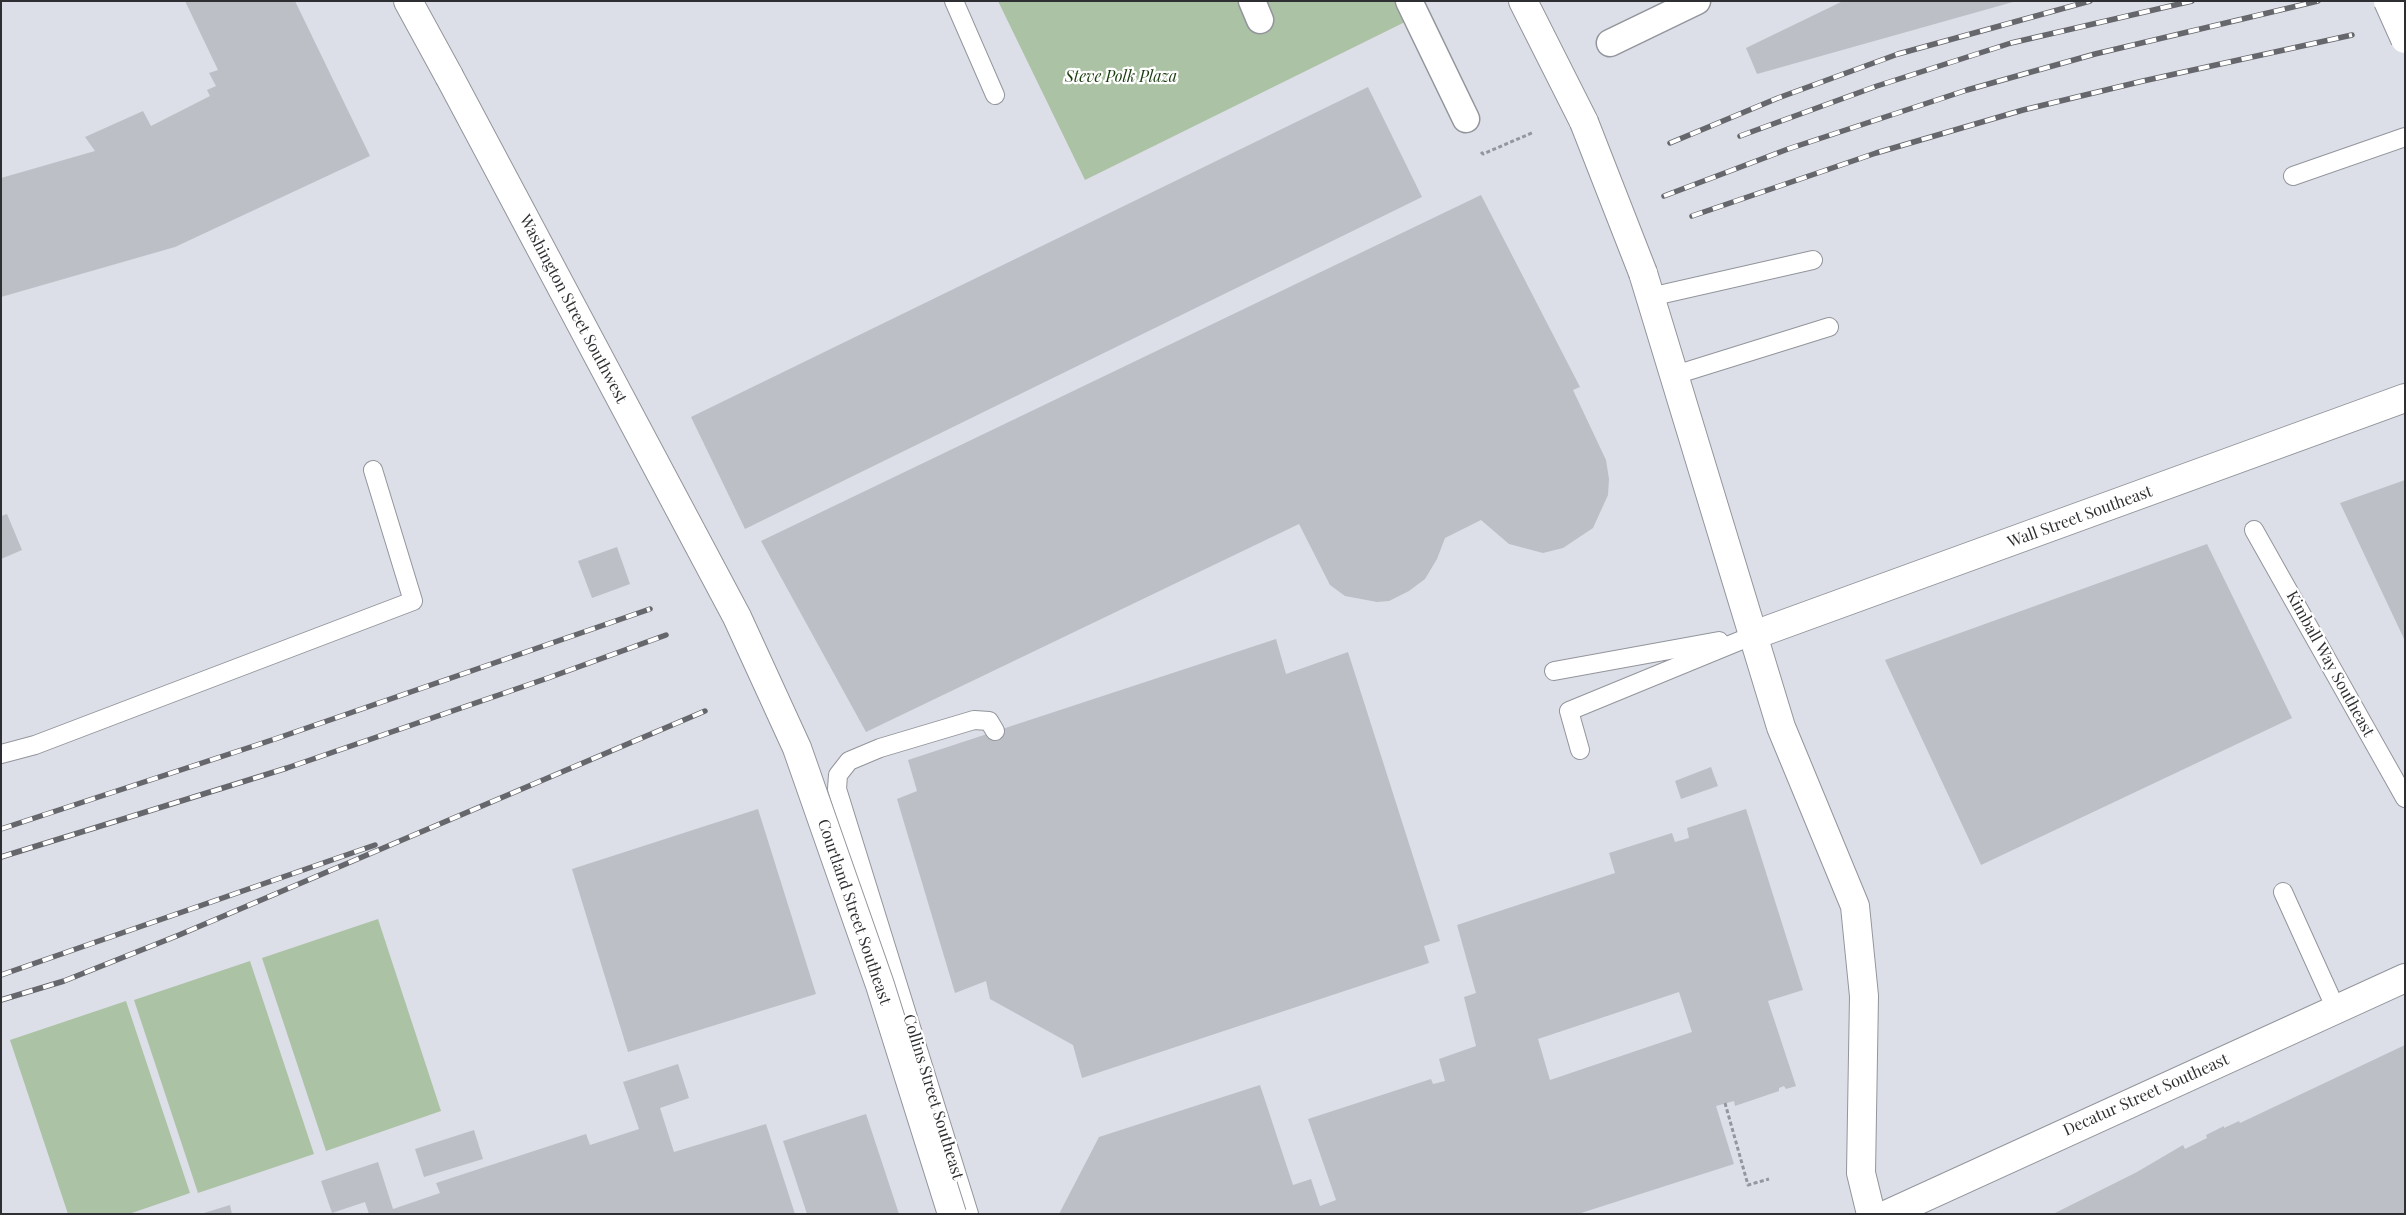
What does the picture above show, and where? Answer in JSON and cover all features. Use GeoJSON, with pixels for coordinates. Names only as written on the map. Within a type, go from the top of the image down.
{"type":"FeatureCollection","features":[{"type":"Feature","properties":{"kind":"main road","name":"Washington Street Southwest"},"geometry":{"type":"LineString","coordinates":[[408,1],[737,617]]}},
{"type":"Feature","properties":{"kind":"main road"},"geometry":{"type":"LineString","coordinates":[[1523,1],[1584,122],[1646,285],[1781,727],[1855,906],[1864,996],[1861,1173],[1871,1214]]}},
{"type":"Feature","properties":{"kind":"main road"},"geometry":{"type":"LineString","coordinates":[[2388,1],[2405,39]]}},
{"type":"Feature","properties":{"kind":"main road","name":"Wall Street Southeast"},"geometry":{"type":"LineString","coordinates":[[1754,635],[2405,398]]}},
{"type":"Feature","properties":{"kind":"main road","name":"Courtland Street Southeast"},"geometry":{"type":"LineString","coordinates":[[737,617],[800,757],[880,985],[952,1214]]}},
{"type":"Feature","properties":{"kind":"main road","name":"Decatur Street Southeast"},"geometry":{"type":"LineString","coordinates":[[1888,1214],[2405,978]]}},
{"type":"Feature","properties":{"kind":"street"},"geometry":{"type":"LineString","coordinates":[[1409,1],[1466,119]]}},
{"type":"Feature","properties":{"kind":"street"},"geometry":{"type":"LineString","coordinates":[[1610,43],[1697,1]]}},
{"type":"Feature","properties":{"kind":"lane"},"geometry":{"type":"LineString","coordinates":[[954,1],[995,96]]}},
{"type":"Feature","properties":{"kind":"lane"},"geometry":{"type":"LineString","coordinates":[[2293,176],[2405,137]]}},
{"type":"Feature","properties":{"kind":"lane"},"geometry":{"type":"LineString","coordinates":[[1646,285],[1813,260]]}},
{"type":"Feature","properties":{"kind":"lane"},"geometry":{"type":"LineString","coordinates":[[1675,375],[1829,328]]}},
{"type":"Feature","properties":{"kind":"lane"},"geometry":{"type":"LineString","coordinates":[[1,754],[35,744],[412,601],[372,470]]}},
{"type":"Feature","properties":{"kind":"lane","name":"Kimball Way Southeast"},"geometry":{"type":"LineString","coordinates":[[2254,530],[2405,798]]}},
{"type":"Feature","properties":{"kind":"lane"},"geometry":{"type":"LineString","coordinates":[[1554,671],[1754,635]]}},
{"type":"Feature","properties":{"kind":"lane"},"geometry":{"type":"LineString","coordinates":[[1580,750],[1570,711],[1754,635]]}},
{"type":"Feature","properties":{"kind":"lane","name":"Collins Street Southeast"},"geometry":{"type":"LineString","coordinates":[[969,1214],[837,789],[838,775],[849,761],[880,748],[974,720],[989,721],[995,731]]}},
{"type":"Feature","properties":{"kind":"lane"},"geometry":{"type":"LineString","coordinates":[[2283,892],[2336,1009]]}},
{"type":"Feature","properties":{"kind":"path"},"geometry":{"type":"LineString","coordinates":[[1725,1103],[1748,1185],[1769,1179]]}},
{"type":"Feature","properties":{"kind":"green space","name":"Steve Polk Plaza"},"geometry":{"type":"Polygon","coordinates":[[[998,1],[1400,1],[1409,20],[1085,180],[998,1]]]}},
{"type":"Feature","properties":{"kind":"green space"},"geometry":{"type":"Polygon","coordinates":[[[378,919],[441,1111],[326,1151],[262,958],[378,919]]]}},
{"type":"Feature","properties":{"kind":"green space"},"geometry":{"type":"Polygon","coordinates":[[[250,961],[314,1154],[198,1193],[134,1000],[250,961]]]}},
{"type":"Feature","properties":{"kind":"green space"},"geometry":{"type":"Polygon","coordinates":[[[126,1001],[190,1193],[129,1214],[68,1214],[10,1040],[126,1001]]]}},
{"type":"Feature","properties":{"kind":"building"},"geometry":{"type":"Polygon","coordinates":[[[185,1],[295,1],[370,156],[175,247],[1,297],[1,178],[95,151],[85,137],[143,111],[151,126],[210,96],[207,90],[216,86],[209,73],[218,70],[185,1]]]}},
{"type":"Feature","properties":{"kind":"building"},"geometry":{"type":"Polygon","coordinates":[[[1843,1],[2013,2],[1757,74],[1746,48],[1843,1]]]}},
{"type":"Feature","properties":{"kind":"building"},"geometry":{"type":"Polygon","coordinates":[[[1368,87],[1422,197],[745,529],[691,417],[1368,87]]]}},
{"type":"Feature","properties":{"kind":"building"},"geometry":{"type":"Polygon","coordinates":[[[1481,195],[1580,387],[1573,390],[1606,460],[1609,479],[1608,495],[1593,528],[1563,548],[1543,553],[1509,544],[1481,520],[1445,538],[1437,559],[1425,579],[1409,591],[1389,601],[1377,602],[1345,596],[1330,585],[1299,524],[866,732],[761,541],[1481,195]]]}},
{"type":"Feature","properties":{"kind":"building"},"geometry":{"type":"Polygon","coordinates":[[[2405,480],[2405,641],[2340,503],[2405,480]]]}},
{"type":"Feature","properties":{"kind":"building"},"geometry":{"type":"Polygon","coordinates":[[[7,514],[22,550],[1,559],[1,516],[7,514]]]}},
{"type":"Feature","properties":{"kind":"building"},"geometry":{"type":"Polygon","coordinates":[[[2207,544],[2292,718],[1981,865],[1885,660],[2207,544]]]}},
{"type":"Feature","properties":{"kind":"building"},"geometry":{"type":"Polygon","coordinates":[[[617,547],[630,584],[592,598],[578,561],[617,547]]]}},
{"type":"Feature","properties":{"kind":"building"},"geometry":{"type":"Polygon","coordinates":[[[1276,639],[1286,674],[1348,652],[1440,941],[1424,946],[1429,963],[1082,1078],[1073,1045],[990,999],[986,981],[955,993],[897,799],[917,791],[908,760],[1276,639]]]}},
{"type":"Feature","properties":{"kind":"building"},"geometry":{"type":"Polygon","coordinates":[[[1711,767],[1718,786],[1681,799],[1675,781],[1711,767]]]}},
{"type":"Feature","properties":{"kind":"building"},"geometry":{"type":"Polygon","coordinates":[[[758,809],[816,994],[628,1052],[572,869],[758,809]]]}},
{"type":"Feature","properties":{"kind":"building"},"geometry":{"type":"Polygon","coordinates":[[[1746,809],[1803,990],[1768,1001],[1796,1086],[1786,1089],[1784,1086],[1779,1088],[1779,1091],[1735,1106],[1734,1101],[1716,1106],[1734,1164],[1578,1214],[1059,1214],[1099,1137],[1260,1085],[1293,1185],[1311,1179],[1320,1206],[1336,1200],[1308,1119],[1431,1079],[1433,1084],[1445,1081],[1439,1059],[1476,1046],[1464,997],[1476,993],[1457,925],[1615,873],[1609,853],[1672,833],[1675,842],[1689,838],[1687,828],[1746,809]],[[1679,992],[1538,1039],[1550,1080],[1692,1032],[1679,992]]]}},
{"type":"Feature","properties":{"kind":"building"},"geometry":{"type":"Polygon","coordinates":[[[2405,1045],[2405,1214],[2053,1214],[2137,1172],[2183,1145],[2185,1149],[2207,1138],[2206,1135],[2224,1126],[2224,1128],[2239,1121],[2240,1123],[2405,1045]]]}},
{"type":"Feature","properties":{"kind":"building"},"geometry":{"type":"Polygon","coordinates":[[[678,1064],[689,1098],[660,1108],[674,1152],[766,1124],[795,1214],[369,1214],[365,1202],[332,1213],[321,1181],[378,1162],[393,1209],[440,1193],[436,1183],[586,1134],[590,1145],[639,1129],[623,1082],[678,1064]]]}},
{"type":"Feature","properties":{"kind":"building"},"geometry":{"type":"Polygon","coordinates":[[[866,1114],[899,1214],[807,1214],[783,1141],[866,1114]]]}},
{"type":"Feature","properties":{"kind":"building"},"geometry":{"type":"Polygon","coordinates":[[[474,1130],[483,1159],[424,1177],[415,1149],[474,1130]]]}},
{"type":"Feature","properties":{"kind":"building"},"geometry":{"type":"Polygon","coordinates":[[[230,1205],[232,1214],[204,1214],[204,1213],[230,1205]]]}},
{"type":"Feature","properties":{"kind":"railway"},"geometry":{"type":"LineString","coordinates":[[1670,143],[1778,98],[1898,54],[2090,1]]}},
{"type":"Feature","properties":{"kind":"railway"},"geometry":{"type":"LineString","coordinates":[[1740,136],[1877,86],[2011,43],[2192,1]]}},
{"type":"Feature","properties":{"kind":"railway"},"geometry":{"type":"LineString","coordinates":[[1664,196],[1788,149],[1967,90],[2095,54],[2318,1]]}},
{"type":"Feature","properties":{"kind":"railway"},"geometry":{"type":"LineString","coordinates":[[1692,216],[1876,153],[2023,110],[2143,81],[2352,35]]}},
{"type":"Feature","properties":{"kind":"railway"},"geometry":{"type":"LineString","coordinates":[[1,829],[275,739],[650,609]]}},
{"type":"Feature","properties":{"kind":"railway"},"geometry":{"type":"LineString","coordinates":[[1,857],[287,768],[548,678],[666,635]]}},
{"type":"Feature","properties":{"kind":"railway"},"geometry":{"type":"LineString","coordinates":[[1,1000],[64,981],[179,935],[705,711]]}},
{"type":"Feature","properties":{"kind":"railway"},"geometry":{"type":"LineString","coordinates":[[1,975],[375,845]]}}]}
